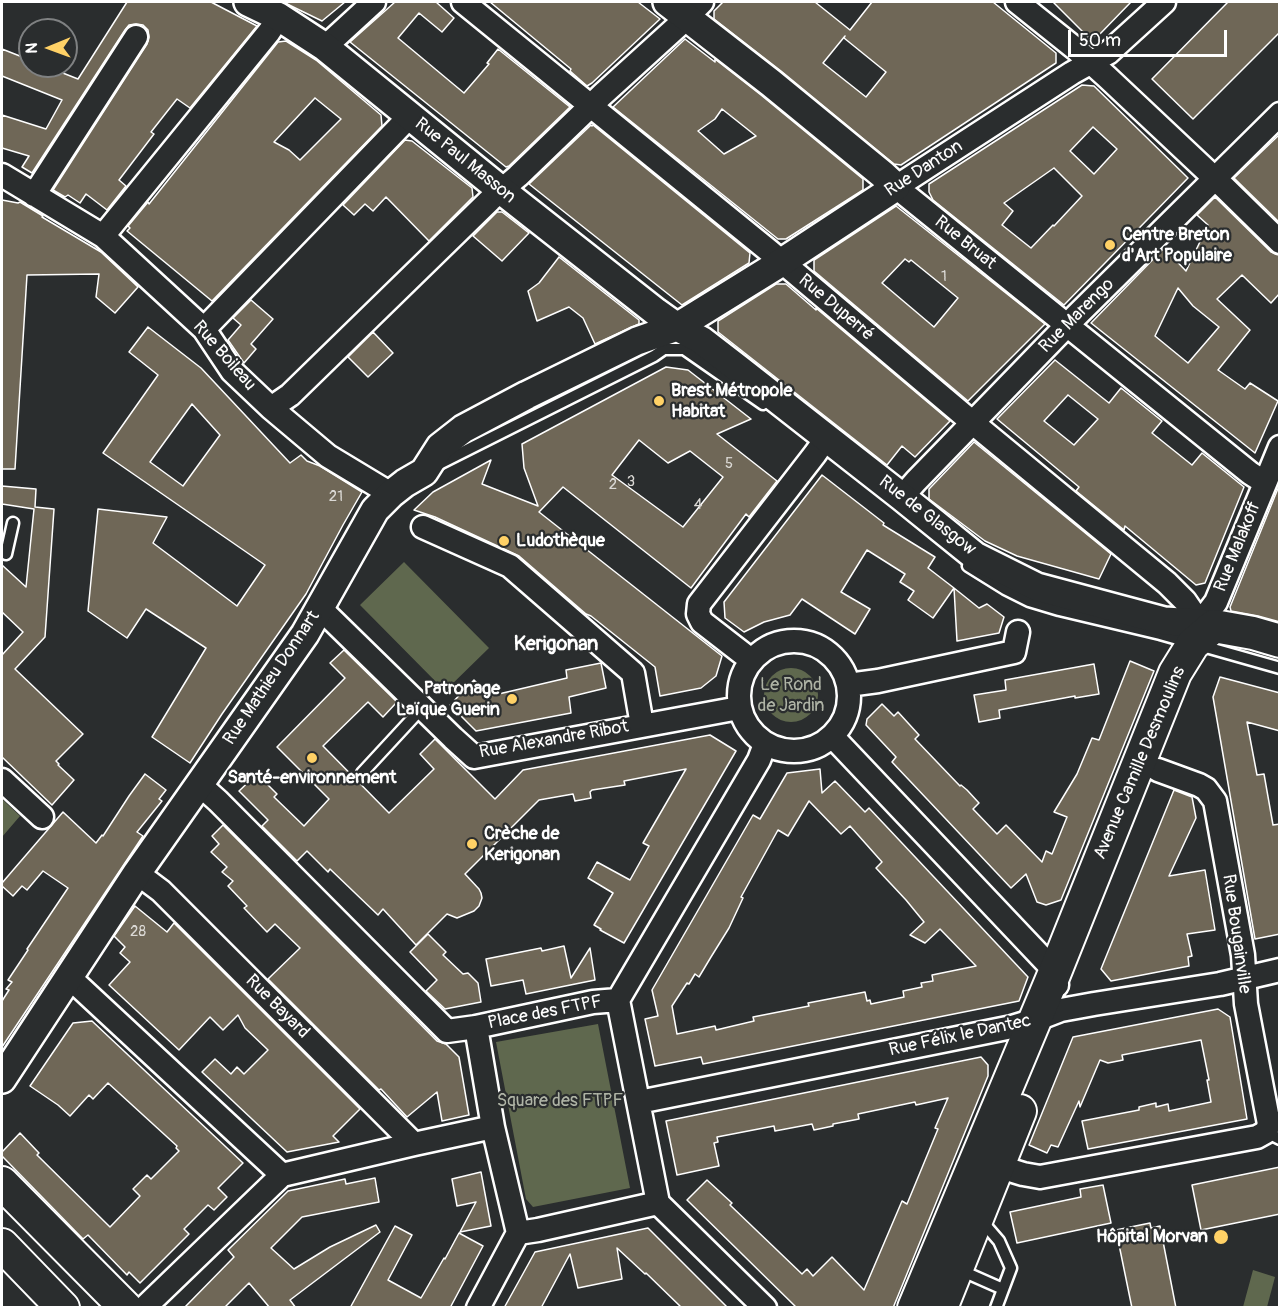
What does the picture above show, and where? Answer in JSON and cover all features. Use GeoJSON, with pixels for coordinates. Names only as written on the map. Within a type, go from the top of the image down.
{"type":"FeatureCollection","features":[{"type":"Feature","properties":{"kind":"main road","name":"Rue de Glasgow"},"geometry":{"type":"LineString","coordinates":[[1202,631],[1253,633],[1280,641]]}},
{"type":"Feature","properties":{"kind":"main road","name":"Avenue Camille Desmoulins"},"geometry":{"type":"LineString","coordinates":[[941,1308],[946,1262],[1048,1016],[1158,770],[1194,680],[1202,631]]}},
{"type":"Feature","properties":{"kind":"main road","name":"Avenue Camille Desmoulins"},"geometry":{"type":"LineString","coordinates":[[1048,1016],[1055,972],[1174,673],[1202,631]]}},
{"type":"Feature","properties":{"kind":"main road","name":"Avenue Camille Desmoulins"},"geometry":{"type":"LineString","coordinates":[[914,1308],[978,1216],[987,1163]]}},
{"type":"Feature","properties":{"kind":"main road"},"geometry":{"type":"LineString","coordinates":[[2,1183],[126,1308]]}},
{"type":"Feature","properties":{"kind":"main road"},"geometry":{"type":"LineString","coordinates":[[2,1245],[63,1308]]}},
{"type":"Feature","properties":{"kind":"street","name":"Rue Paul Masson"},"geometry":{"type":"LineString","coordinates":[[249,2],[279,17],[325,47],[501,190],[677,327]]}},
{"type":"Feature","properties":{"kind":"street"},"geometry":{"type":"LineString","coordinates":[[325,47],[374,2]]}},
{"type":"Feature","properties":{"kind":"street","name":"Rue Duperré"},"geometry":{"type":"LineString","coordinates":[[463,2],[782,262],[1167,583],[1185,601],[1202,631]]}},
{"type":"Feature","properties":{"kind":"street"},"geometry":{"type":"LineString","coordinates":[[1017,2],[1077,50],[1280,242]]}},
{"type":"Feature","properties":{"kind":"street","name":"Rue Danton"},"geometry":{"type":"LineString","coordinates":[[677,327],[782,262],[1072,73],[1108,53],[1164,2]]}},
{"type":"Feature","properties":{"kind":"street"},"geometry":{"type":"LineString","coordinates":[[271,408],[290,395],[518,176],[590,106],[685,6]]}},
{"type":"Feature","properties":{"kind":"street","name":"Rue Bruat"},"geometry":{"type":"LineString","coordinates":[[685,6],[790,98],[896,186],[1264,482]]}},
{"type":"Feature","properties":{"kind":"street"},"geometry":{"type":"LineString","coordinates":[[103,237],[255,50],[279,17]]}},
{"type":"Feature","properties":{"kind":"street"},"geometry":{"type":"LineString","coordinates":[[34,195],[136,37]]}},
{"type":"Feature","properties":{"kind":"street","name":"Rue Marengo"},"geometry":{"type":"LineString","coordinates":[[902,496],[1068,325],[1280,114]]}},
{"type":"Feature","properties":{"kind":"street"},"geometry":{"type":"LineString","coordinates":[[204,329],[410,116]]}},
{"type":"Feature","properties":{"kind":"street","name":"Rue Boileau"},"geometry":{"type":"LineString","coordinates":[[2,175],[103,237],[204,329],[232,371],[271,408],[328,456],[391,494]]}},
{"type":"Feature","properties":{"kind":"street","name":"Rue de Glasgow"},"geometry":{"type":"LineString","coordinates":[[677,327],[704,342],[824,442],[902,496],[975,556],[1037,587],[1202,631]]}},
{"type":"Feature","properties":{"kind":"street","name":"Rue Mathieu Donnart"},"geometry":{"type":"LineString","coordinates":[[2,1079],[137,873],[306,634],[375,510],[405,483],[424,472],[440,447],[463,429],[637,341],[677,327]]}},
{"type":"Feature","properties":{"kind":"street"},"geometry":{"type":"LineString","coordinates":[[752,660],[702,622],[698,614],[699,604],[824,442]]}},
{"type":"Feature","properties":{"kind":"street","name":"Rue Malakoff"},"geometry":{"type":"LineString","coordinates":[[1202,631],[1280,447]]}},
{"type":"Feature","properties":{"kind":"street"},"geometry":{"type":"LineString","coordinates":[[423,527],[510,566],[633,673],[642,725]]}},
{"type":"Feature","properties":{"kind":"street","name":"Rue Alexandre Ribot"},"geometry":{"type":"LineString","coordinates":[[320,608],[474,757],[739,708]]}},
{"type":"Feature","properties":{"kind":"street"},"geometry":{"type":"LineString","coordinates":[[848,685],[878,681],[1014,652],[1018,632]]}},
{"type":"Feature","properties":{"kind":"street"},"geometry":{"type":"LineString","coordinates":[[799,641],[816,645],[831,655],[842,669],[848,685],[849,704],[843,722],[832,736],[818,747],[800,752],[782,751],[765,744],[753,735],[744,722],[739,708],[742,675],[752,660],[765,649],[781,642],[799,641]]}},
{"type":"Feature","properties":{"kind":"street"},"geometry":{"type":"LineString","coordinates":[[832,736],[1055,972]]}},
{"type":"Feature","properties":{"kind":"street"},"geometry":{"type":"LineString","coordinates":[[618,1000],[759,760],[765,744]]}},
{"type":"Feature","properties":{"kind":"street","name":"Rue Bougainville"},"geometry":{"type":"LineString","coordinates":[[1158,770],[1198,784],[1206,789],[1215,801],[1243,955],[1246,1004],[1273,1136]]}},
{"type":"Feature","properties":{"kind":"street"},"geometry":{"type":"LineString","coordinates":[[2,780],[42,817]]}},
{"type":"Feature","properties":{"kind":"street"},"geometry":{"type":"LineString","coordinates":[[199,784],[447,1031],[476,1027]]}},
{"type":"Feature","properties":{"kind":"street","name":"Rue Bayard"},"geometry":{"type":"LineString","coordinates":[[137,873],[161,891],[414,1144]]}},
{"type":"Feature","properties":{"kind":"street","name":"Rue Félix le Dantec"},"geometry":{"type":"LineString","coordinates":[[639,1102],[1280,970]]}},
{"type":"Feature","properties":{"kind":"street"},"geometry":{"type":"LineString","coordinates":[[69,977],[282,1175]]}},
{"type":"Feature","properties":{"kind":"street","name":"Place des FTPF"},"geometry":{"type":"LineString","coordinates":[[518,1233],[494,1127],[476,1027],[593,1002],[618,1000],[658,1203]]}},
{"type":"Feature","properties":{"kind":"street"},"geometry":{"type":"LineString","coordinates":[[144,1308],[282,1175],[494,1127]]}},
{"type":"Feature","properties":{"kind":"street"},"geometry":{"type":"LineString","coordinates":[[987,1163],[1040,1177],[1273,1136]]}},
{"type":"Feature","properties":{"kind":"street"},"geometry":{"type":"LineString","coordinates":[[478,1308],[518,1233],[658,1203],[765,1308]]}},
{"type":"Feature","properties":{"kind":"lane"},"geometry":{"type":"LineString","coordinates":[[424,472],[664,349],[684,349],[773,412]]}},
{"type":"Feature","properties":{"kind":"lane"},"geometry":{"type":"LineString","coordinates":[[800,431],[824,442],[864,481]]}},
{"type":"Feature","properties":{"kind":"lane"},"geometry":{"type":"LineString","coordinates":[[2,551],[6,554],[13,523]]}},
{"type":"Feature","properties":{"kind":"lane"},"geometry":{"type":"LineString","coordinates":[[964,562],[1005,590],[1029,601],[1059,610],[1160,634],[1202,631]]}},
{"type":"Feature","properties":{"kind":"lane","name":"Rue de Glasgow"},"geometry":{"type":"LineString","coordinates":[[1202,631],[1247,657],[1280,668]]}},
{"type":"Feature","properties":{"kind":"lane"},"geometry":{"type":"LineString","coordinates":[[363,773],[423,707]]}},
{"type":"Feature","properties":{"kind":"lane"},"geometry":{"type":"LineString","coordinates":[[978,1216],[999,1241],[1011,1268],[996,1308]]}},
{"type":"Feature","properties":{"kind":"lane"},"geometry":{"type":"LineString","coordinates":[[946,1262],[1003,1289]]}},
{"type":"Feature","properties":{"kind":"green space"},"geometry":{"type":"Polygon","coordinates":[[[404,562],[489,648],[445,691],[360,605],[404,562]]]}},
{"type":"Feature","properties":{"kind":"green space","name":"Le Rond de Jardin"},"geometry":{"type":"Polygon","coordinates":[[[786,668],[796,668],[806,672],[814,680],[818,695],[814,710],[806,718],[796,722],[786,722],[776,718],[768,710],[764,700],[764,690],[768,680],[776,672],[786,668]]]}},
{"type":"Feature","properties":{"kind":"green space"},"geometry":{"type":"Polygon","coordinates":[[[3,800],[20,816],[2,837],[2,802],[3,800]]]}},
{"type":"Feature","properties":{"kind":"green space","name":"Square des FTPF"},"geometry":{"type":"Polygon","coordinates":[[[598,1024],[630,1188],[533,1207],[526,1199],[496,1042],[598,1024]]]}},
{"type":"Feature","properties":{"kind":"green space"},"geometry":{"type":"Polygon","coordinates":[[[1253,1270],[1275,1277],[1267,1307],[1243,1307],[1253,1270]]]}},
{"type":"Feature","properties":{"kind":"building"},"geometry":{"type":"Polygon","coordinates":[[[127,2],[211,2],[257,26],[190,108],[177,99],[151,132],[154,134],[119,180],[126,186],[107,210],[86,194],[80,203],[68,195],[65,197],[53,190],[147,44],[148,30],[143,25],[129,25],[125,30],[32,173],[22,167],[29,156],[2,148],[2,115],[46,129],[62,100],[2,76],[2,49],[18,55],[18,78],[78,79],[127,2]]]}},
{"type":"Feature","properties":{"kind":"building"},"geometry":{"type":"Polygon","coordinates":[[[283,2],[345,2],[322,21],[283,2]]]}},
{"type":"Feature","properties":{"kind":"building"},"geometry":{"type":"Polygon","coordinates":[[[395,2],[436,2],[454,18],[442,32],[419,13],[398,38],[464,93],[489,64],[487,63],[498,49],[570,107],[506,167],[350,42],[395,2]]]}},
{"type":"Feature","properties":{"kind":"building"},"geometry":{"type":"Polygon","coordinates":[[[490,2],[638,2],[660,19],[587,86],[570,71],[571,69],[490,2]]]}},
{"type":"Feature","properties":{"kind":"building"},"geometry":{"type":"Polygon","coordinates":[[[723,2],[815,2],[850,30],[872,2],[993,2],[1056,53],[1056,63],[901,165],[894,164],[714,19],[714,11],[723,2]],[[845,36],[823,63],[866,97],[886,72],[844,38],[845,36]]]}},
{"type":"Feature","properties":{"kind":"building"},"geometry":{"type":"Polygon","coordinates":[[[1053,2],[1131,2],[1098,36],[1088,37],[1053,2]]]}},
{"type":"Feature","properties":{"kind":"building"},"geometry":{"type":"Polygon","coordinates":[[[1228,2],[1280,2],[1280,32],[1193,119],[1152,79],[1228,2]]]}},
{"type":"Feature","properties":{"kind":"building"},"geometry":{"type":"Polygon","coordinates":[[[685,39],[761,95],[863,179],[863,190],[786,239],[778,239],[613,107],[685,39]],[[722,109],[715,119],[698,131],[724,154],[756,136],[722,109]]]}},
{"type":"Feature","properties":{"kind":"building"},"geometry":{"type":"Polygon","coordinates":[[[286,41],[316,60],[381,115],[382,126],[212,301],[127,231],[130,228],[128,226],[148,202],[149,204],[278,42],[286,41]],[[315,98],[274,142],[289,150],[300,160],[341,119],[315,98]]]}},
{"type":"Feature","properties":{"kind":"building"},"geometry":{"type":"Polygon","coordinates":[[[1082,85],[1094,86],[1188,178],[1064,305],[933,200],[929,192],[929,184],[1082,85]],[[1093,127],[1070,151],[1094,174],[1117,149],[1093,127]],[[1054,168],[1004,203],[1013,211],[1002,225],[1031,248],[1082,196],[1054,168]]]}},
{"type":"Feature","properties":{"kind":"building"},"geometry":{"type":"Polygon","coordinates":[[[591,125],[750,253],[749,263],[682,305],[529,184],[591,125]]]}},
{"type":"Feature","properties":{"kind":"building"},"geometry":{"type":"Polygon","coordinates":[[[1280,134],[1280,223],[1234,178],[1280,134]]]}},
{"type":"Feature","properties":{"kind":"building"},"geometry":{"type":"Polygon","coordinates":[[[405,140],[412,141],[472,188],[473,197],[429,241],[386,197],[373,211],[365,204],[354,215],[343,205],[405,140]]]}},
{"type":"Feature","properties":{"kind":"building"},"geometry":{"type":"Polygon","coordinates":[[[1215,197],[1271,252],[1280,255],[1280,293],[1271,303],[1242,275],[1217,299],[1250,330],[1218,370],[1245,389],[1250,383],[1278,401],[1255,453],[1091,323],[1164,248],[1186,271],[1208,225],[1197,215],[1215,197]],[[1178,288],[1155,336],[1188,363],[1219,327],[1193,306],[1178,288]]]}},
{"type":"Feature","properties":{"kind":"building"},"geometry":{"type":"Polygon","coordinates":[[[2,200],[20,202],[101,252],[138,287],[115,313],[96,297],[99,274],[27,275],[15,469],[2,469],[2,200]]]}},
{"type":"Feature","properties":{"kind":"building"},"geometry":{"type":"Polygon","coordinates":[[[896,206],[1045,324],[968,401],[814,271],[814,260],[896,206]],[[905,259],[882,283],[934,327],[958,298],[911,260],[909,262],[905,259]]]}},
{"type":"Feature","properties":{"kind":"building"},"geometry":{"type":"Polygon","coordinates":[[[497,212],[502,212],[529,233],[502,261],[473,236],[497,212]]]}},
{"type":"Feature","properties":{"kind":"building"},"geometry":{"type":"Polygon","coordinates":[[[559,257],[639,320],[639,324],[595,344],[583,318],[569,307],[537,321],[528,291],[539,283],[559,257]]]}},
{"type":"Feature","properties":{"kind":"building"},"geometry":{"type":"Polygon","coordinates":[[[776,284],[786,284],[950,421],[915,457],[902,446],[887,465],[718,332],[718,321],[776,284]]]}},
{"type":"Feature","properties":{"kind":"building"},"geometry":{"type":"Polygon","coordinates":[[[251,300],[273,319],[251,344],[256,349],[244,363],[228,340],[241,325],[233,318],[251,300]]]}},
{"type":"Feature","properties":{"kind":"building"},"geometry":{"type":"Polygon","coordinates":[[[148,327],[201,368],[290,463],[301,455],[307,461],[320,466],[362,492],[306,594],[190,763],[152,737],[206,648],[146,609],[127,638],[88,611],[98,509],[167,517],[153,543],[237,606],[265,565],[103,453],[158,375],[129,352],[148,327]],[[192,404],[150,462],[183,486],[220,435],[192,404]]]}},
{"type":"Feature","properties":{"kind":"building"},"geometry":{"type":"Polygon","coordinates":[[[373,332],[393,353],[368,377],[348,357],[373,332]]]}},
{"type":"Feature","properties":{"kind":"building"},"geometry":{"type":"Polygon","coordinates":[[[1055,360],[1109,403],[1121,388],[1162,421],[1152,433],[1192,465],[1202,453],[1244,487],[1205,583],[1196,585],[1125,526],[1124,530],[1076,491],[1079,487],[997,419],[1055,360]],[[1068,395],[1044,421],[1074,445],[1098,419],[1068,395]]]}},
{"type":"Feature","properties":{"kind":"building"},"geometry":{"type":"Polygon","coordinates":[[[666,367],[688,370],[751,419],[717,434],[777,481],[749,517],[746,514],[691,588],[563,487],[539,512],[722,656],[716,676],[701,688],[660,696],[655,667],[586,614],[519,556],[435,517],[414,510],[433,492],[491,460],[482,484],[538,506],[524,468],[522,444],[666,367]],[[639,440],[612,475],[683,527],[723,477],[690,451],[668,463],[639,440]]]}},
{"type":"Feature","properties":{"kind":"building"},"geometry":{"type":"Polygon","coordinates":[[[974,442],[1111,554],[1099,579],[1017,556],[985,541],[929,499],[929,489],[974,442]]]}},
{"type":"Feature","properties":{"kind":"building"},"geometry":{"type":"Polygon","coordinates":[[[822,475],[884,523],[883,525],[935,557],[928,568],[954,588],[933,618],[908,600],[914,591],[900,582],[905,574],[867,550],[841,592],[870,609],[855,634],[802,599],[790,615],[764,622],[744,632],[725,618],[724,602],[822,475]]]}},
{"type":"Feature","properties":{"kind":"building"},"geometry":{"type":"Polygon","coordinates":[[[2,486],[36,489],[35,507],[54,509],[45,637],[15,669],[83,734],[56,761],[74,780],[52,805],[2,757],[2,655],[23,632],[2,612],[2,565],[26,587],[34,509],[2,504],[2,486]]]}},
{"type":"Feature","properties":{"kind":"building"},"geometry":{"type":"Polygon","coordinates":[[[1279,486],[1280,622],[1231,611],[1230,607],[1279,486]]]}},
{"type":"Feature","properties":{"kind":"building"},"geometry":{"type":"Polygon","coordinates":[[[954,588],[979,608],[987,604],[1004,617],[999,633],[957,641],[954,588]]]}},
{"type":"Feature","properties":{"kind":"building"},"geometry":{"type":"Polygon","coordinates":[[[344,650],[397,702],[383,717],[368,702],[323,746],[389,813],[434,769],[420,754],[435,739],[495,799],[523,770],[710,735],[736,751],[624,943],[594,925],[613,893],[588,878],[597,862],[630,880],[649,846],[643,843],[686,769],[624,781],[625,785],[592,790],[591,798],[575,801],[573,794],[539,800],[465,874],[481,893],[479,906],[474,911],[457,918],[447,914],[416,945],[383,909],[378,915],[330,869],[328,872],[307,851],[297,861],[262,826],[268,820],[239,791],[257,774],[277,794],[274,797],[304,826],[329,799],[277,747],[345,678],[330,663],[344,650]]]}},
{"type":"Feature","properties":{"kind":"building"},"geometry":{"type":"Polygon","coordinates":[[[1130,661],[1154,671],[1061,900],[1046,905],[1037,902],[1026,874],[1011,888],[892,762],[896,757],[866,725],[867,719],[882,704],[894,716],[898,712],[919,735],[915,739],[979,803],[973,809],[997,834],[1006,825],[1042,862],[1046,851],[1052,854],[1067,817],[1054,812],[1077,774],[1092,738],[1099,740],[1130,661]]]}},
{"type":"Feature","properties":{"kind":"building","name":"Patronage Laïque Guerin"},"geometry":{"type":"Polygon","coordinates":[[[601,663],[606,688],[569,697],[571,713],[476,731],[450,705],[474,680],[490,696],[567,678],[566,670],[601,663]]]}},
{"type":"Feature","properties":{"kind":"building"},"geometry":{"type":"Polygon","coordinates":[[[1094,664],[1099,694],[1075,698],[1075,696],[999,710],[1000,718],[979,722],[974,695],[1006,690],[1005,680],[1094,664]]]}},
{"type":"Feature","properties":{"kind":"building"},"geometry":{"type":"Polygon","coordinates":[[[1220,677],[1280,693],[1280,731],[1247,722],[1257,775],[1264,774],[1273,825],[1280,824],[1280,934],[1255,939],[1213,697],[1220,677]]]}},
{"type":"Feature","properties":{"kind":"building"},"geometry":{"type":"Polygon","coordinates":[[[820,769],[822,793],[835,781],[865,812],[869,808],[1028,977],[1019,1001],[703,1064],[701,1057],[655,1066],[645,1019],[658,1016],[652,990],[753,815],[760,819],[787,773],[820,769]],[[809,801],[788,836],[778,830],[741,897],[743,898],[729,928],[699,977],[695,974],[672,1006],[677,1034],[715,1026],[716,1030],[754,1021],[753,1017],[865,992],[867,1001],[870,1000],[871,1004],[904,997],[903,991],[922,987],[921,983],[933,981],[932,975],[976,966],[940,929],[925,943],[910,935],[924,922],[876,868],[882,862],[850,826],[841,834],[809,801]]]}},
{"type":"Feature","properties":{"kind":"building"},"geometry":{"type":"Polygon","coordinates":[[[145,774],[166,790],[159,799],[162,801],[137,832],[143,836],[2,1047],[2,1001],[9,990],[6,989],[12,982],[8,980],[68,888],[43,871],[27,890],[22,886],[13,896],[2,886],[2,883],[63,812],[96,843],[145,774]]]}},
{"type":"Feature","properties":{"kind":"building"},"geometry":{"type":"Polygon","coordinates":[[[1174,790],[1192,797],[1196,818],[1169,876],[1205,870],[1215,930],[1187,934],[1192,956],[1188,957],[1189,966],[1111,981],[1101,969],[1174,790]]]}},
{"type":"Feature","properties":{"kind":"building"},"geometry":{"type":"Polygon","coordinates":[[[223,825],[437,1041],[446,1044],[459,1057],[469,1115],[442,1121],[437,1092],[407,1117],[268,979],[300,948],[275,924],[267,932],[244,908],[247,906],[228,886],[233,881],[222,872],[227,867],[211,852],[219,844],[212,836],[223,825]]]}},
{"type":"Feature","properties":{"kind":"building"},"geometry":{"type":"Polygon","coordinates":[[[135,906],[167,932],[174,923],[360,1109],[333,1136],[339,1142],[287,1152],[202,1072],[215,1059],[231,1074],[237,1067],[244,1074],[268,1050],[245,1028],[238,1015],[223,1030],[210,1017],[179,1050],[109,985],[130,962],[120,953],[125,947],[114,936],[135,906]]]}},
{"type":"Feature","properties":{"kind":"building"},"geometry":{"type":"Polygon","coordinates":[[[428,934],[446,952],[443,955],[463,974],[468,973],[478,983],[481,1002],[445,1009],[426,991],[437,980],[410,952],[428,934]]]}},
{"type":"Feature","properties":{"kind":"building"},"geometry":{"type":"Polygon","coordinates":[[[564,946],[571,978],[590,948],[595,980],[526,994],[523,980],[491,986],[486,959],[541,948],[542,951],[564,946]]]}},
{"type":"Feature","properties":{"kind":"building"},"geometry":{"type":"Polygon","coordinates":[[[1218,1009],[1230,1017],[1247,1119],[1088,1149],[1082,1121],[1139,1110],[1139,1107],[1156,1103],[1156,1107],[1168,1104],[1169,1111],[1211,1102],[1201,1040],[1122,1055],[1123,1060],[1108,1063],[1100,1060],[1080,1107],[1079,1101],[1058,1147],[1051,1145],[1047,1153],[1029,1145],[1073,1037],[1218,1009]]]}},
{"type":"Feature","properties":{"kind":"building"},"geometry":{"type":"Polygon","coordinates":[[[92,1021],[243,1163],[218,1188],[227,1197],[214,1210],[208,1205],[184,1229],[189,1234],[140,1283],[129,1272],[127,1275],[88,1235],[83,1239],[2,1156],[2,1152],[20,1133],[39,1153],[37,1155],[110,1227],[140,1196],[133,1189],[147,1175],[151,1179],[179,1151],[177,1146],[108,1083],[93,1099],[89,1095],[70,1116],[30,1086],[73,1023],[92,1021]]]}},
{"type":"Feature","properties":{"kind":"building"},"geometry":{"type":"Polygon","coordinates":[[[981,1057],[988,1065],[988,1076],[893,1308],[797,1308],[687,1200],[707,1180],[802,1274],[807,1269],[813,1276],[832,1257],[864,1290],[902,1201],[907,1204],[938,1129],[935,1128],[948,1098],[916,1105],[915,1102],[858,1114],[859,1119],[814,1130],[812,1124],[775,1131],[774,1126],[717,1137],[718,1142],[714,1143],[719,1166],[677,1175],[666,1121],[981,1057]]]}},
{"type":"Feature","properties":{"kind":"building"},"geometry":{"type":"Polygon","coordinates":[[[1280,1167],[1280,1214],[1201,1230],[1192,1185],[1280,1167]]]}},
{"type":"Feature","properties":{"kind":"building"},"geometry":{"type":"Polygon","coordinates":[[[481,1172],[491,1226],[460,1232],[476,1202],[457,1206],[452,1179],[481,1172]]]}},
{"type":"Feature","properties":{"kind":"building"},"geometry":{"type":"Polygon","coordinates":[[[375,1178],[379,1202],[302,1217],[271,1248],[294,1269],[330,1247],[376,1225],[380,1232],[290,1300],[296,1308],[270,1308],[249,1283],[224,1308],[184,1308],[234,1257],[228,1250],[288,1191],[345,1179],[346,1184],[375,1178]]]}},
{"type":"Feature","properties":{"kind":"building"},"geometry":{"type":"Polygon","coordinates":[[[1103,1185],[1111,1223],[1017,1243],[1010,1212],[1081,1197],[1080,1189],[1103,1185]]]}},
{"type":"Feature","properties":{"kind":"building"},"geometry":{"type":"Polygon","coordinates":[[[1150,1223],[1151,1228],[1160,1226],[1176,1308],[1132,1308],[1116,1230],[1150,1223]]]}},
{"type":"Feature","properties":{"kind":"building"},"geometry":{"type":"Polygon","coordinates":[[[395,1226],[412,1235],[388,1280],[421,1298],[459,1233],[483,1246],[450,1308],[350,1308],[395,1226]]]}},
{"type":"Feature","properties":{"kind":"building"},"geometry":{"type":"Polygon","coordinates":[[[648,1228],[728,1308],[682,1308],[617,1248],[622,1279],[578,1288],[570,1254],[541,1308],[504,1308],[535,1252],[648,1228]]]}},
{"type":"Feature","properties":{"kind":"place","name":"Centre Breton d'Art Populaire"},"geometry":{"type":"Point","coordinates":[1110,245]}},
{"type":"Feature","properties":{"kind":"place","name":"Brest Métropole Habitat"},"geometry":{"type":"Point","coordinates":[659,401]}},
{"type":"Feature","properties":{"kind":"place","name":"Ludothèque"},"geometry":{"type":"Point","coordinates":[504,541]}},
{"type":"Feature","properties":{"kind":"place","name":"Patronage Laïque Guerin"},"geometry":{"type":"Point","coordinates":[512,699]}},
{"type":"Feature","properties":{"kind":"place","name":"Santé-environnement"},"geometry":{"type":"Point","coordinates":[312,758]}},
{"type":"Feature","properties":{"kind":"place","name":"Crèche de Kerigonan"},"geometry":{"type":"Point","coordinates":[472,844]}},
{"type":"Feature","properties":{"kind":"place","name":"Hôpital Morvan"},"geometry":{"type":"Point","coordinates":[1221,1237]}},
{"type":"Feature","properties":{"kind":"district","name":"Kerigonan"},"geometry":{"type":"Point","coordinates":[556,645]}}]}
